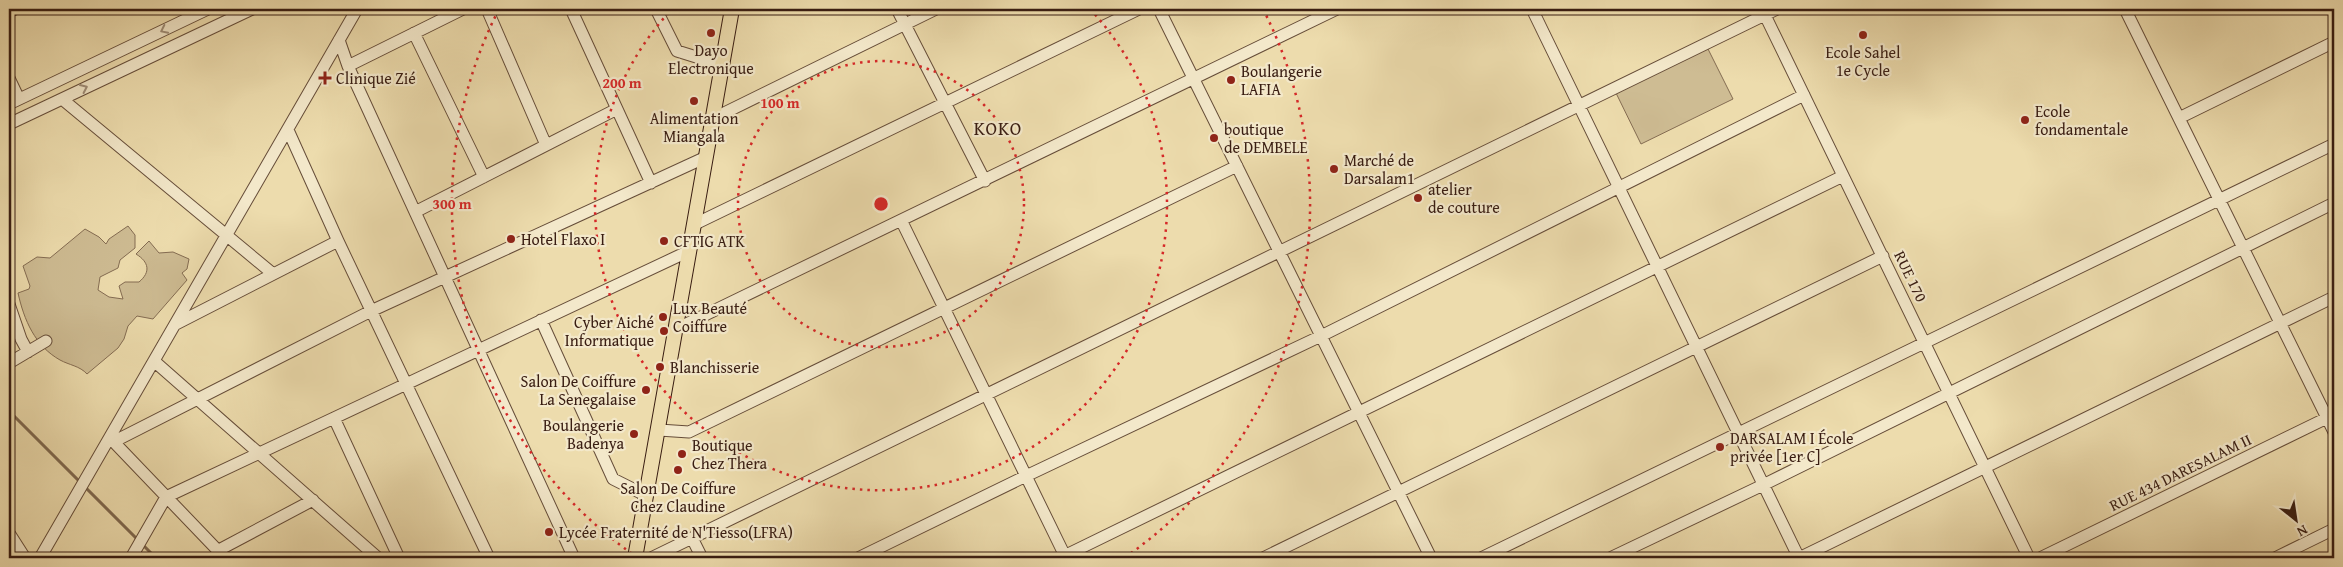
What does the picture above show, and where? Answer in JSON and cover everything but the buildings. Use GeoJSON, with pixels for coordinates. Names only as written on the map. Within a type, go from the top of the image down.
{"type":"FeatureCollection","features":[{"type":"Feature","properties":{"kind":"main road"},"geometry":{"type":"LineString","coordinates":[[635,558],[659,430],[674,330],[704,158],[732,9]]}},
{"type":"Feature","properties":{"kind":"street"},"geometry":{"type":"LineString","coordinates":[[9,12],[15,9]]}},
{"type":"Feature","properties":{"kind":"street"},"geometry":{"type":"LineString","coordinates":[[9,78],[14,101],[208,9]]}},
{"type":"Feature","properties":{"kind":"street"},"geometry":{"type":"LineString","coordinates":[[9,124],[252,9]]}},
{"type":"Feature","properties":{"kind":"street"},"geometry":{"type":"LineString","coordinates":[[40,558],[111,440],[154,360],[357,9]]}},
{"type":"Feature","properties":{"kind":"street"},"geometry":{"type":"LineString","coordinates":[[348,66],[463,9]]}},
{"type":"Feature","properties":{"kind":"street"},"geometry":{"type":"LineString","coordinates":[[487,9],[546,145]]}},
{"type":"Feature","properties":{"kind":"street"},"geometry":{"type":"LineString","coordinates":[[571,9],[651,182]]}},
{"type":"Feature","properties":{"kind":"street"},"geometry":{"type":"LineString","coordinates":[[656,9],[677,51],[722,65]]}},
{"type":"Feature","properties":{"kind":"street"},"geometry":{"type":"LineString","coordinates":[[897,9],[984,181]]}},
{"type":"Feature","properties":{"kind":"street"},"geometry":{"type":"LineString","coordinates":[[712,119],[936,9]]}},
{"type":"Feature","properties":{"kind":"street"},"geometry":{"type":"LineString","coordinates":[[693,225],[1138,9]]}},
{"type":"Feature","properties":{"kind":"street"},"geometry":{"type":"LineString","coordinates":[[1159,9],[1431,558]]}},
{"type":"Feature","properties":{"kind":"street"},"geometry":{"type":"LineString","coordinates":[[674,330],[902,222],[1337,9]]}},
{"type":"Feature","properties":{"kind":"street"},"geometry":{"type":"LineString","coordinates":[[1532,9],[1799,558],[2334,297]]}},
{"type":"Feature","properties":{"kind":"street"},"geometry":{"type":"LineString","coordinates":[[650,558],[1579,105],[1764,12],[1777,9]]}},
{"type":"Feature","properties":{"kind":"street"},"geometry":{"type":"LineString","coordinates":[[2125,9],[2280,323],[2331,417],[2334,432]]}},
{"type":"Feature","properties":{"kind":"street","name":"RUE 170"},"geometry":{"type":"LineString","coordinates":[[1764,12],[2029,558]]}},
{"type":"Feature","properties":{"kind":"street"},"geometry":{"type":"LineString","coordinates":[[414,33],[484,177]]}},
{"type":"Feature","properties":{"kind":"street"},"geometry":{"type":"LineString","coordinates":[[340,40],[348,66],[574,558]]}},
{"type":"Feature","properties":{"kind":"street"},"geometry":{"type":"LineString","coordinates":[[2179,118],[2334,42]]}},
{"type":"Feature","properties":{"kind":"street"},"geometry":{"type":"LineString","coordinates":[[858,558],[1321,336],[1804,95]]}},
{"type":"Feature","properties":{"kind":"street"},"geometry":{"type":"LineString","coordinates":[[62,99],[272,273]]}},
{"type":"Feature","properties":{"kind":"street"},"geometry":{"type":"LineString","coordinates":[[415,212],[617,109]]}},
{"type":"Feature","properties":{"kind":"street"},"geometry":{"type":"LineString","coordinates":[[288,130],[338,241],[489,558]]}},
{"type":"Feature","properties":{"kind":"street"},"geometry":{"type":"LineString","coordinates":[[1481,558],[2334,144]]}},
{"type":"Feature","properties":{"kind":"street"},"geometry":{"type":"LineString","coordinates":[[111,440],[198,400],[371,311],[704,158]]}},
{"type":"Feature","properties":{"kind":"street"},"geometry":{"type":"LineString","coordinates":[[659,430],[689,432],[945,310],[1237,166]]}},
{"type":"Feature","properties":{"kind":"street"},"geometry":{"type":"LineString","coordinates":[[902,222],[1064,557],[1843,176]]}},
{"type":"Feature","properties":{"kind":"street"},"geometry":{"type":"LineString","coordinates":[[1610,558],[1949,394],[2334,203]]}},
{"type":"Feature","properties":{"kind":"street"},"geometry":{"type":"LineString","coordinates":[[176,324],[272,273],[338,241]]}},
{"type":"Feature","properties":{"kind":"street"},"geometry":{"type":"LineString","coordinates":[[131,558],[166,497],[689,251]]}},
{"type":"Feature","properties":{"kind":"street"},"geometry":{"type":"LineString","coordinates":[[1263,558],[1883,256]]}},
{"type":"Feature","properties":{"kind":"street"},"geometry":{"type":"LineString","coordinates":[[9,304],[21,339],[28,352]]}},
{"type":"Feature","properties":{"kind":"street"},"geometry":{"type":"LineString","coordinates":[[541,320],[613,479],[647,496]]}},
{"type":"Feature","properties":{"kind":"street"},"geometry":{"type":"LineString","coordinates":[[9,363],[46,341]]}},
{"type":"Feature","properties":{"kind":"street"},"geometry":{"type":"LineString","coordinates":[[154,360],[378,558]]}},
{"type":"Feature","properties":{"kind":"street","name":"RUE 434 DARESALAM II"},"geometry":{"type":"LineString","coordinates":[[2040,558],[2331,417]]}},
{"type":"Feature","properties":{"kind":"street"},"geometry":{"type":"LineString","coordinates":[[334,418],[395,557]]}},
{"type":"Feature","properties":{"kind":"street"},"geometry":{"type":"LineString","coordinates":[[111,440],[221,554],[313,500]]}},
{"type":"Feature","properties":{"kind":"street"},"geometry":{"type":"LineString","coordinates":[[2275,558],[2334,529]]}},
{"type":"Feature","properties":{"kind":"street"},"geometry":{"type":"LineString","coordinates":[[9,534],[26,558]]}},
{"type":"Feature","properties":{"kind":"street"},"geometry":{"type":"LineString","coordinates":[[692,538],[702,558]]}},
{"type":"Feature","properties":{"kind":"shaded area"},"geometry":{"type":"Polygon","coordinates":[[[1707,47],[1733,99],[1641,144],[1616,93],[1707,47]]]}},
{"type":"Feature","properties":{"kind":"shaded area"},"geometry":{"type":"Polygon","coordinates":[[[128,226],[135,235],[135,248],[120,260],[118,268],[100,277],[98,290],[109,297],[123,299],[119,286],[125,282],[139,282],[147,271],[144,260],[136,254],[149,241],[159,253],[173,252],[189,259],[187,269],[182,273],[187,280],[153,319],[137,316],[128,326],[124,339],[118,348],[87,374],[51,354],[37,340],[27,322],[18,293],[29,289],[30,286],[23,266],[37,257],[50,258],[85,229],[99,237],[106,244],[109,239],[128,226]]]}},
{"type":"Feature","properties":{"kind":"waterway"},"geometry":{"type":"LineString","coordinates":[[9,411],[138,540]]}},
{"type":"Feature","properties":{"kind":"waterway"},"geometry":{"type":"LineString","coordinates":[[143,545],[156,558]]}},
{"type":"Feature","properties":{"kind":"place","name":"Dayo Electronique"},"geometry":{"type":"Point","coordinates":[711,33]}},
{"type":"Feature","properties":{"kind":"place","name":"Ecole Sahel 1e Cycle"},"geometry":{"type":"Point","coordinates":[1863,35]}},
{"type":"Feature","properties":{"kind":"place","name":"Clinique Zié"},"geometry":{"type":"Point","coordinates":[325,78]}},
{"type":"Feature","properties":{"kind":"place","name":"Boulangerie LAFIA"},"geometry":{"type":"Point","coordinates":[1231,80]}},
{"type":"Feature","properties":{"kind":"place","name":"Alimentation Miangala"},"geometry":{"type":"Point","coordinates":[694,101]}},
{"type":"Feature","properties":{"kind":"place","name":"Ecole fondamentale"},"geometry":{"type":"Point","coordinates":[2025,120]}},
{"type":"Feature","properties":{"kind":"place","name":"boutique de DEMBELE"},"geometry":{"type":"Point","coordinates":[1214,138]}},
{"type":"Feature","properties":{"kind":"place","name":"Marché de Darsalam1"},"geometry":{"type":"Point","coordinates":[1334,169]}},
{"type":"Feature","properties":{"kind":"place","name":"atelier de couture"},"geometry":{"type":"Point","coordinates":[1418,198]}},
{"type":"Feature","properties":{"kind":"place","name":"Hotel Flaxo I"},"geometry":{"type":"Point","coordinates":[511,239]}},
{"type":"Feature","properties":{"kind":"place","name":"CFTIG ATK"},"geometry":{"type":"Point","coordinates":[664,241]}},
{"type":"Feature","properties":{"kind":"place","name":"Lux Beauté Coiffure"},"geometry":{"type":"Point","coordinates":[663,317]}},
{"type":"Feature","properties":{"kind":"place","name":"Cyber Aiché Informatique"},"geometry":{"type":"Point","coordinates":[664,331]}},
{"type":"Feature","properties":{"kind":"place","name":"Blanchisserie"},"geometry":{"type":"Point","coordinates":[660,367]}},
{"type":"Feature","properties":{"kind":"place","name":"Salon De Coiffure La Senegalaise"},"geometry":{"type":"Point","coordinates":[646,390]}},
{"type":"Feature","properties":{"kind":"place","name":"Boulangerie Badenya"},"geometry":{"type":"Point","coordinates":[634,434]}},
{"type":"Feature","properties":{"kind":"place","name":"DARSALAM I École privée [1er C]"},"geometry":{"type":"Point","coordinates":[1720,447]}},
{"type":"Feature","properties":{"kind":"place","name":"Boutique Chez Thera"},"geometry":{"type":"Point","coordinates":[682,454]}},
{"type":"Feature","properties":{"kind":"place","name":"Salon De Coiffure Chez Claudine"},"geometry":{"type":"Point","coordinates":[678,470]}},
{"type":"Feature","properties":{"kind":"place","name":"Lycée Fraternité de N'Tiesso(LFRA)"},"geometry":{"type":"Point","coordinates":[549,532]}},
{"type":"Feature","properties":{"kind":"district","name":"KOKO"},"geometry":{"type":"Point","coordinates":[998,128]}}]}
